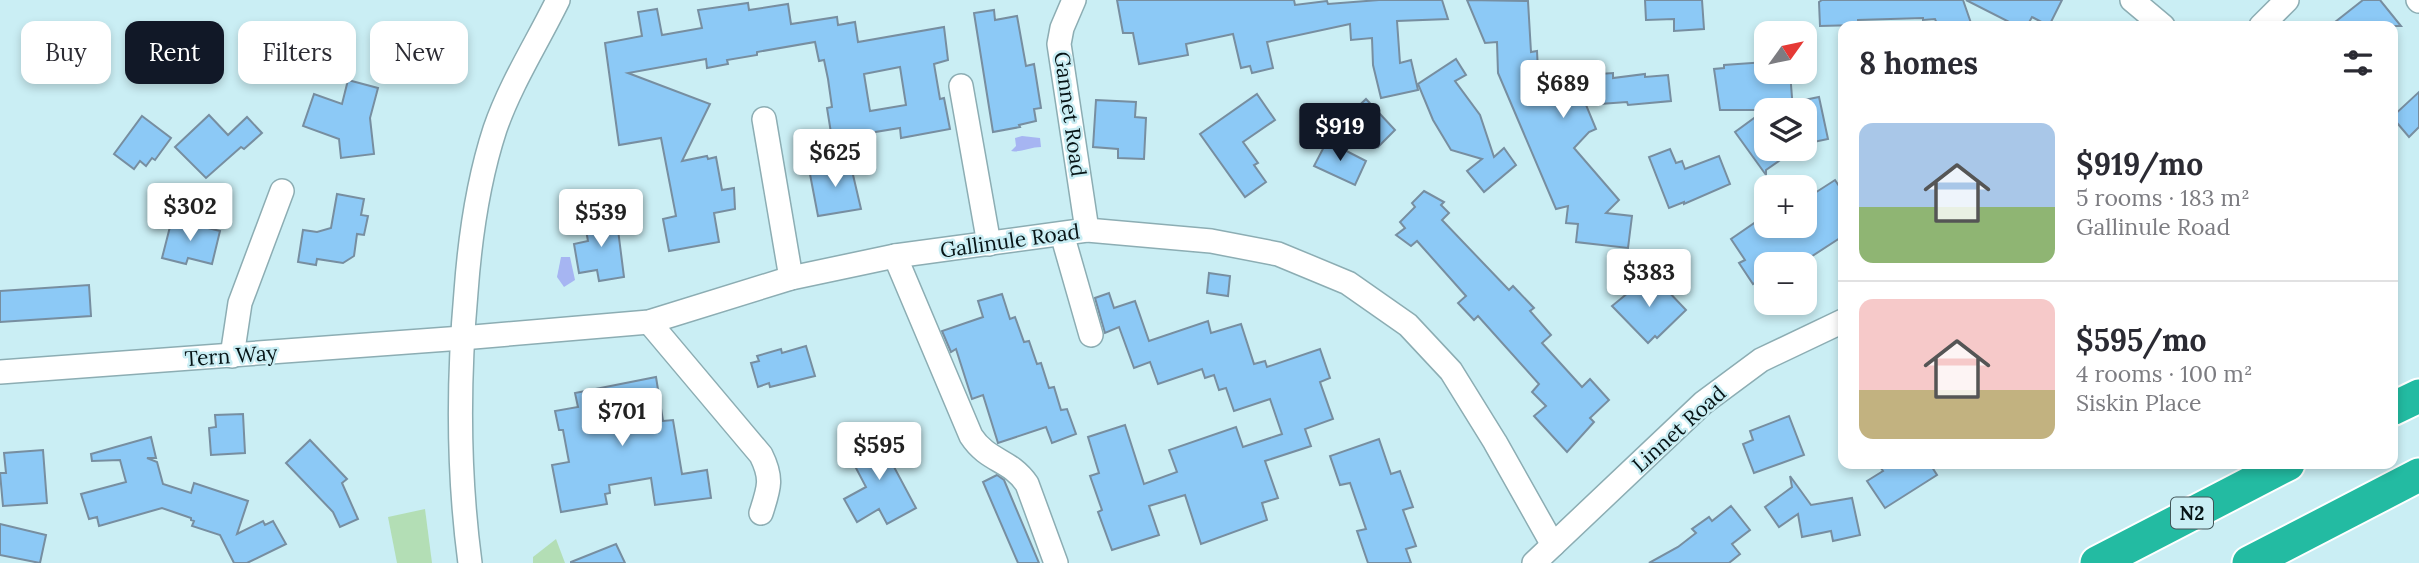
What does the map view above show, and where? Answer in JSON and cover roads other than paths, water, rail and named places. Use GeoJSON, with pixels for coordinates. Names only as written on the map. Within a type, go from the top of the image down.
{"type":"FeatureCollection","features":[{"type":"Feature","properties":{"kind":"highway"},"geometry":{"type":"LineString","coordinates":[[2398,407],[2419,396]]}},
{"type":"Feature","properties":{"kind":"highway","name":"N2"},"geometry":{"type":"LineString","coordinates":[[2097,563],[2278,469]]}},
{"type":"Feature","properties":{"kind":"highway"},"geometry":{"type":"LineString","coordinates":[[2249,563],[2419,475]]}},
{"type":"Feature","properties":{"kind":"street"},"geometry":{"type":"LineString","coordinates":[[470,563],[464,513],[460,424],[462,338],[469,250],[495,129],[518,75],[558,0]]}},
{"type":"Feature","properties":{"kind":"street","name":"Gannet Road"},"geometry":{"type":"LineString","coordinates":[[1074,0],[1062,28],[1059,44],[1087,230]]}},
{"type":"Feature","properties":{"kind":"street"},"geometry":{"type":"LineString","coordinates":[[2132,0],[2157,21]]}},
{"type":"Feature","properties":{"kind":"street"},"geometry":{"type":"LineString","coordinates":[[2266,21],[2287,0]]}},
{"type":"Feature","properties":{"kind":"street"},"geometry":{"type":"LineString","coordinates":[[961,86],[989,244]]}},
{"type":"Feature","properties":{"kind":"street"},"geometry":{"type":"LineString","coordinates":[[764,119],[791,278]]}},
{"type":"Feature","properties":{"kind":"street"},"geometry":{"type":"LineString","coordinates":[[232,356],[240,303],[282,191]]}},
{"type":"Feature","properties":{"kind":"street","name":"Gallinule Road"},"geometry":{"type":"LineString","coordinates":[[462,338],[649,322],[791,278],[895,256],[1087,230],[1212,241],[1278,254],[1348,284],[1408,325],[1451,371],[1553,545]]}},
{"type":"Feature","properties":{"kind":"street"},"geometry":{"type":"LineString","coordinates":[[1062,234],[1091,335]]}},
{"type":"Feature","properties":{"kind":"street"},"geometry":{"type":"LineString","coordinates":[[895,256],[971,436],[980,450],[1019,473],[1027,484],[1056,563]]}},
{"type":"Feature","properties":{"kind":"street"},"geometry":{"type":"LineString","coordinates":[[649,322],[761,455],[768,470],[770,485],[761,513]]}},
{"type":"Feature","properties":{"kind":"street","name":"Linnet Road"},"geometry":{"type":"LineString","coordinates":[[1534,563],[1703,402],[1761,360],[1838,323]]}},
{"type":"Feature","properties":{"kind":"street","name":"Tern Way"},"geometry":{"type":"LineString","coordinates":[[0,372],[462,338]]}},
{"type":"Feature","properties":{"kind":"water"},"geometry":{"type":"Polygon","coordinates":[[[1015,138],[1040,138],[1041,147],[1011,151],[1016,146],[1015,138]]]}},
{"type":"Feature","properties":{"kind":"water"},"geometry":{"type":"Polygon","coordinates":[[[561,257],[570,257],[575,280],[564,287],[557,277],[561,257]]]}}]}
